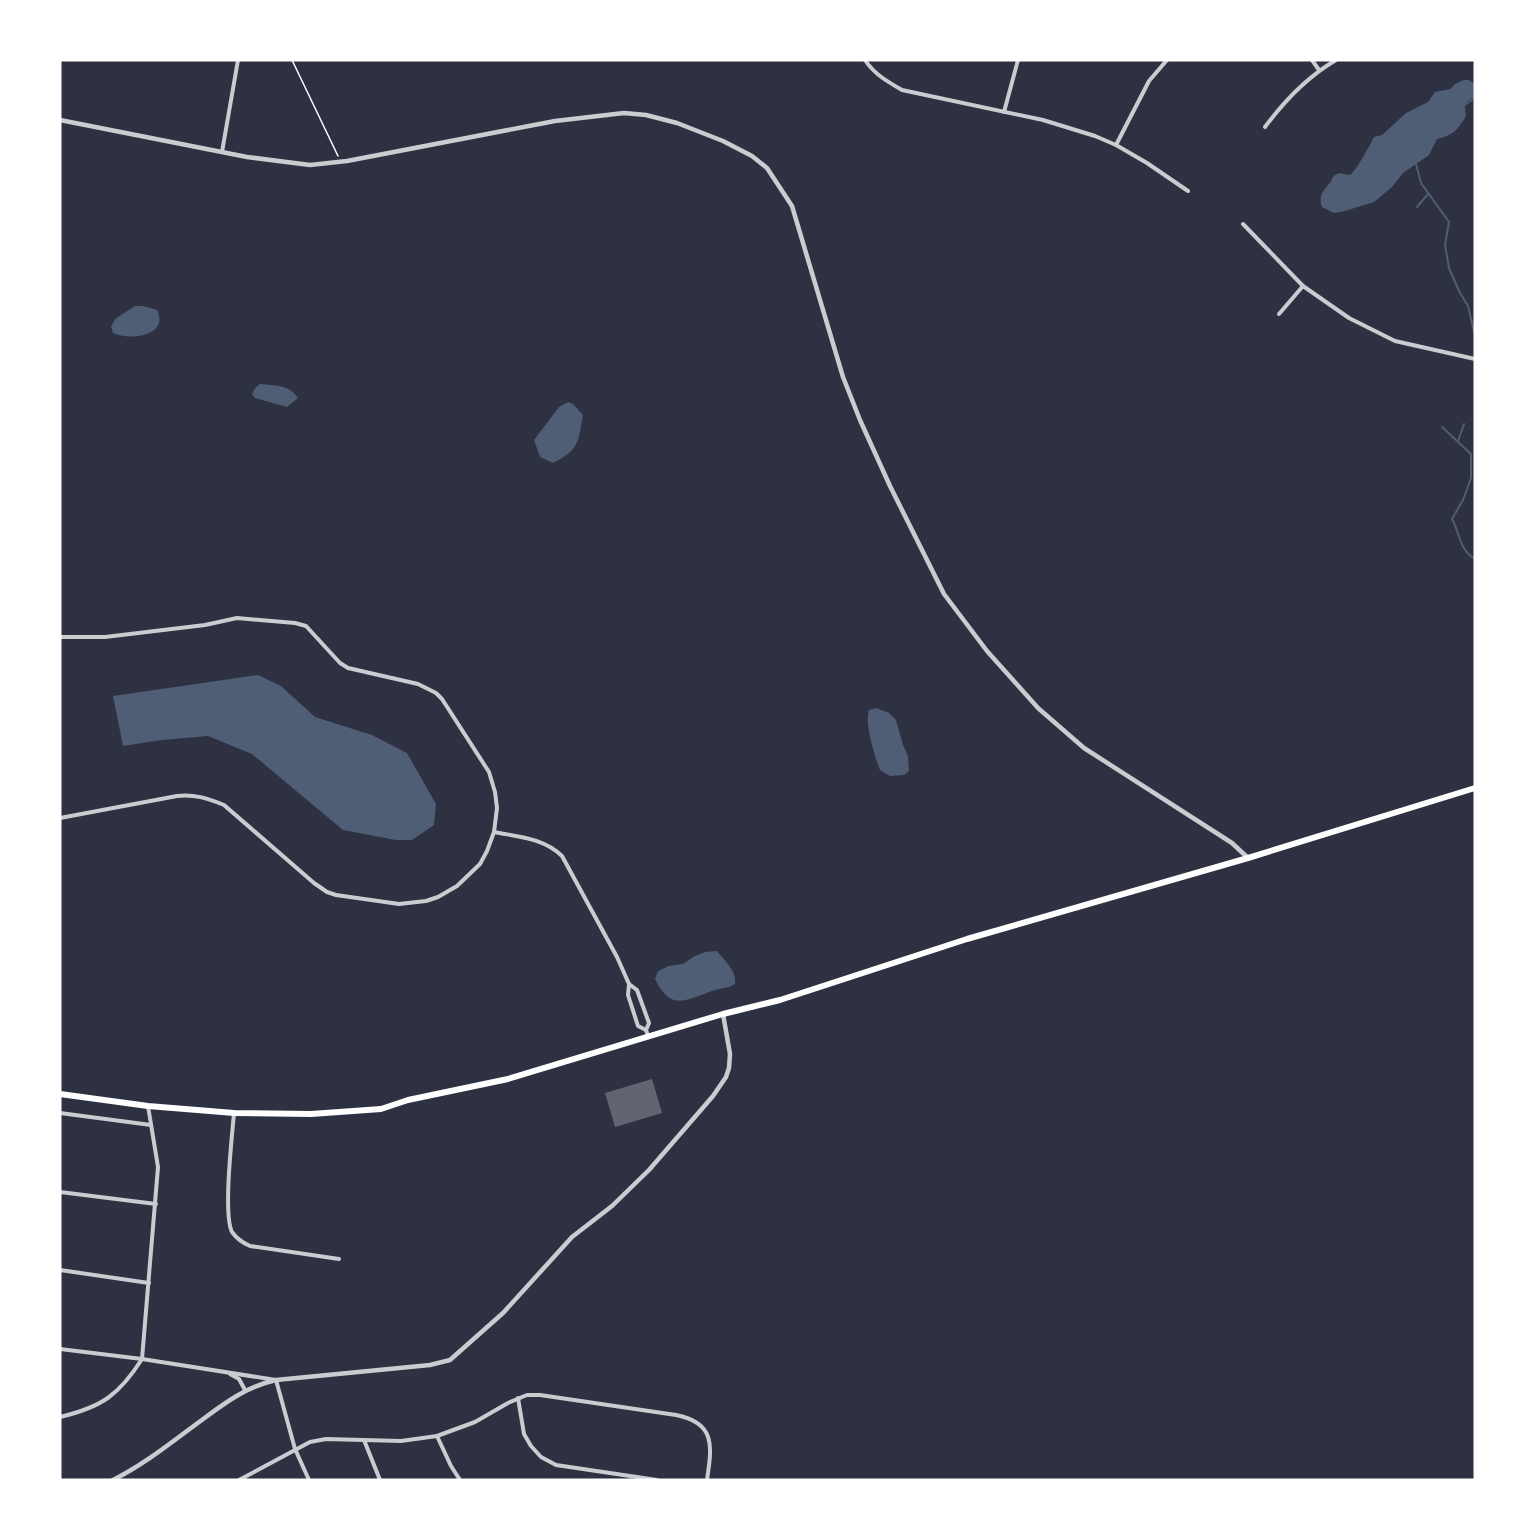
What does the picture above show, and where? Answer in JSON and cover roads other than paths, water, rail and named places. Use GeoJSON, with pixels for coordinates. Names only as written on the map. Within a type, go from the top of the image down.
{"type":"FeatureCollection","features":[{"type":"Feature","properties":{"kind":"main road"},"geometry":{"type":"LineString","coordinates":[[60,1094],[148,1106],[234,1113],[311,1114],[381,1109],[408,1100],[508,1079],[647,1033],[780,1000],[989,933],[1248,858],[1475,788]]}},
{"type":"Feature","properties":{"kind":"street"},"geometry":{"type":"LineString","coordinates":[[222,152],[238,60]]}},
{"type":"Feature","properties":{"kind":"street"},"geometry":{"type":"LineString","coordinates":[[865,60],[869,67],[885,81],[902,90],[1068,126],[1116,145],[1188,191]]}},
{"type":"Feature","properties":{"kind":"street"},"geometry":{"type":"LineString","coordinates":[[1004,112],[1018,60]]}},
{"type":"Feature","properties":{"kind":"street"},"geometry":{"type":"LineString","coordinates":[[1116,145],[1149,81],[1167,60]]}},
{"type":"Feature","properties":{"kind":"street"},"geometry":{"type":"LineString","coordinates":[[1312,60],[1319,70]]}},
{"type":"Feature","properties":{"kind":"street"},"geometry":{"type":"LineString","coordinates":[[1265,127],[1276,111],[1299,87],[1319,70],[1336,60]]}},
{"type":"Feature","properties":{"kind":"street"},"geometry":{"type":"LineString","coordinates":[[60,120],[285,164],[310,165],[342,162],[555,121],[624,113],[646,115],[677,123],[723,141],[752,156],[768,168],[792,206],[851,398],[890,486],[944,594],[987,651],[1038,708],[1084,748],[1232,843],[1248,858]]}},
{"type":"Feature","properties":{"kind":"street"},"geometry":{"type":"LineString","coordinates":[[1243,224],[1303,286],[1349,318],[1395,341],[1475,359]]}},
{"type":"Feature","properties":{"kind":"street"},"geometry":{"type":"LineString","coordinates":[[1279,314],[1303,286]]}},
{"type":"Feature","properties":{"kind":"street"},"geometry":{"type":"LineString","coordinates":[[60,637],[105,637],[206,625],[237,618],[306,626],[340,663],[348,668],[418,684],[436,693],[489,772],[497,808],[491,843],[480,864],[457,886],[438,897],[426,901],[399,904],[327,892],[224,805],[206,797],[177,796],[60,818]]}},
{"type":"Feature","properties":{"kind":"street"},"geometry":{"type":"LineString","coordinates":[[494,832],[541,841],[550,845],[562,856],[629,984],[637,990],[649,1023],[647,1033],[638,1026],[628,995],[629,984]]}},
{"type":"Feature","properties":{"kind":"street"},"geometry":{"type":"LineString","coordinates":[[113,1480],[153,1457],[245,1390],[276,1380],[430,1365],[450,1360],[503,1313],[572,1237],[637,1182],[713,1096],[726,1077],[729,1068],[730,1054],[723,1014]]}},
{"type":"Feature","properties":{"kind":"street"},"geometry":{"type":"LineString","coordinates":[[60,1418],[109,1399],[125,1383],[142,1359],[158,1167],[148,1106]]}},
{"type":"Feature","properties":{"kind":"street"},"geometry":{"type":"LineString","coordinates":[[60,1113],[151,1125]]}},
{"type":"Feature","properties":{"kind":"street"},"geometry":{"type":"LineString","coordinates":[[234,1113],[229,1216],[234,1235],[250,1246],[339,1259]]}},
{"type":"Feature","properties":{"kind":"street"},"geometry":{"type":"LineString","coordinates":[[60,1192],[156,1204]]}},
{"type":"Feature","properties":{"kind":"street"},"geometry":{"type":"LineString","coordinates":[[60,1270],[149,1283]]}},
{"type":"Feature","properties":{"kind":"street"},"geometry":{"type":"LineString","coordinates":[[60,1349],[276,1380]]}},
{"type":"Feature","properties":{"kind":"street"},"geometry":{"type":"LineString","coordinates":[[227,1373],[238,1379],[245,1390]]}},
{"type":"Feature","properties":{"kind":"street"},"geometry":{"type":"LineString","coordinates":[[276,1380],[295,1449],[309,1480]]}},
{"type":"Feature","properties":{"kind":"street"},"geometry":{"type":"LineString","coordinates":[[239,1480],[295,1449],[318,1440],[401,1441],[437,1436],[481,1419],[527,1395],[540,1395],[691,1418],[702,1426],[709,1436],[711,1452],[707,1480]]}},
{"type":"Feature","properties":{"kind":"street"},"geometry":{"type":"LineString","coordinates":[[518,1398],[526,1440],[541,1457],[556,1465],[657,1480]]}},
{"type":"Feature","properties":{"kind":"street"},"geometry":{"type":"LineString","coordinates":[[437,1436],[460,1480]]}},
{"type":"Feature","properties":{"kind":"street"},"geometry":{"type":"LineString","coordinates":[[364,1440],[380,1480]]}},
{"type":"Feature","properties":{"kind":"water"},"geometry":{"type":"Polygon","coordinates":[[[1464,80],[1475,84],[1475,97],[1466,103],[1466,116],[1460,125],[1451,134],[1437,139],[1429,155],[1403,173],[1392,187],[1374,202],[1334,213],[1322,207],[1321,196],[1333,176],[1339,173],[1349,175],[1353,172],[1374,137],[1382,135],[1406,113],[1428,102],[1435,92],[1450,89],[1464,80]]]}},
{"type":"Feature","properties":{"kind":"water"},"geometry":{"type":"Polygon","coordinates":[[[135,306],[157,310],[158,326],[153,331],[137,336],[113,333],[111,327],[115,319],[135,306]]]}},
{"type":"Feature","properties":{"kind":"water"},"geometry":{"type":"Polygon","coordinates":[[[260,384],[286,388],[298,398],[287,407],[255,398],[252,394],[260,384]]]}},
{"type":"Feature","properties":{"kind":"water"},"geometry":{"type":"Polygon","coordinates":[[[568,402],[583,415],[580,432],[573,449],[553,463],[540,457],[534,440],[559,407],[568,402]]]}},
{"type":"Feature","properties":{"kind":"water"},"geometry":{"type":"Polygon","coordinates":[[[258,675],[281,686],[315,717],[372,735],[407,753],[436,804],[434,825],[412,840],[396,840],[343,830],[252,754],[208,736],[123,746],[113,696],[258,675]]]}},
{"type":"Feature","properties":{"kind":"water"},"geometry":{"type":"Polygon","coordinates":[[[876,708],[889,713],[896,720],[908,756],[909,771],[904,775],[890,776],[880,770],[868,723],[869,710],[876,708]]]}},
{"type":"Feature","properties":{"kind":"water"},"geometry":{"type":"Polygon","coordinates":[[[717,951],[732,970],[735,984],[732,986],[680,1001],[667,996],[655,979],[658,971],[669,966],[683,964],[705,952],[717,951]]]}},
{"type":"Feature","properties":{"kind":"waterway"},"geometry":{"type":"LineString","coordinates":[[1463,106],[1475,98]]}},
{"type":"Feature","properties":{"kind":"waterway"},"geometry":{"type":"LineString","coordinates":[[1416,164],[1421,183],[1449,222],[1445,245],[1449,268],[1468,306],[1475,336]]}},
{"type":"Feature","properties":{"kind":"waterway"},"geometry":{"type":"LineString","coordinates":[[1417,207],[1428,194]]}},
{"type":"Feature","properties":{"kind":"waterway"},"geometry":{"type":"LineString","coordinates":[[1458,441],[1464,424]]}},
{"type":"Feature","properties":{"kind":"waterway"},"geometry":{"type":"LineString","coordinates":[[1442,427],[1471,454],[1471,478],[1463,500],[1452,519],[1463,546],[1475,559]]}}]}
